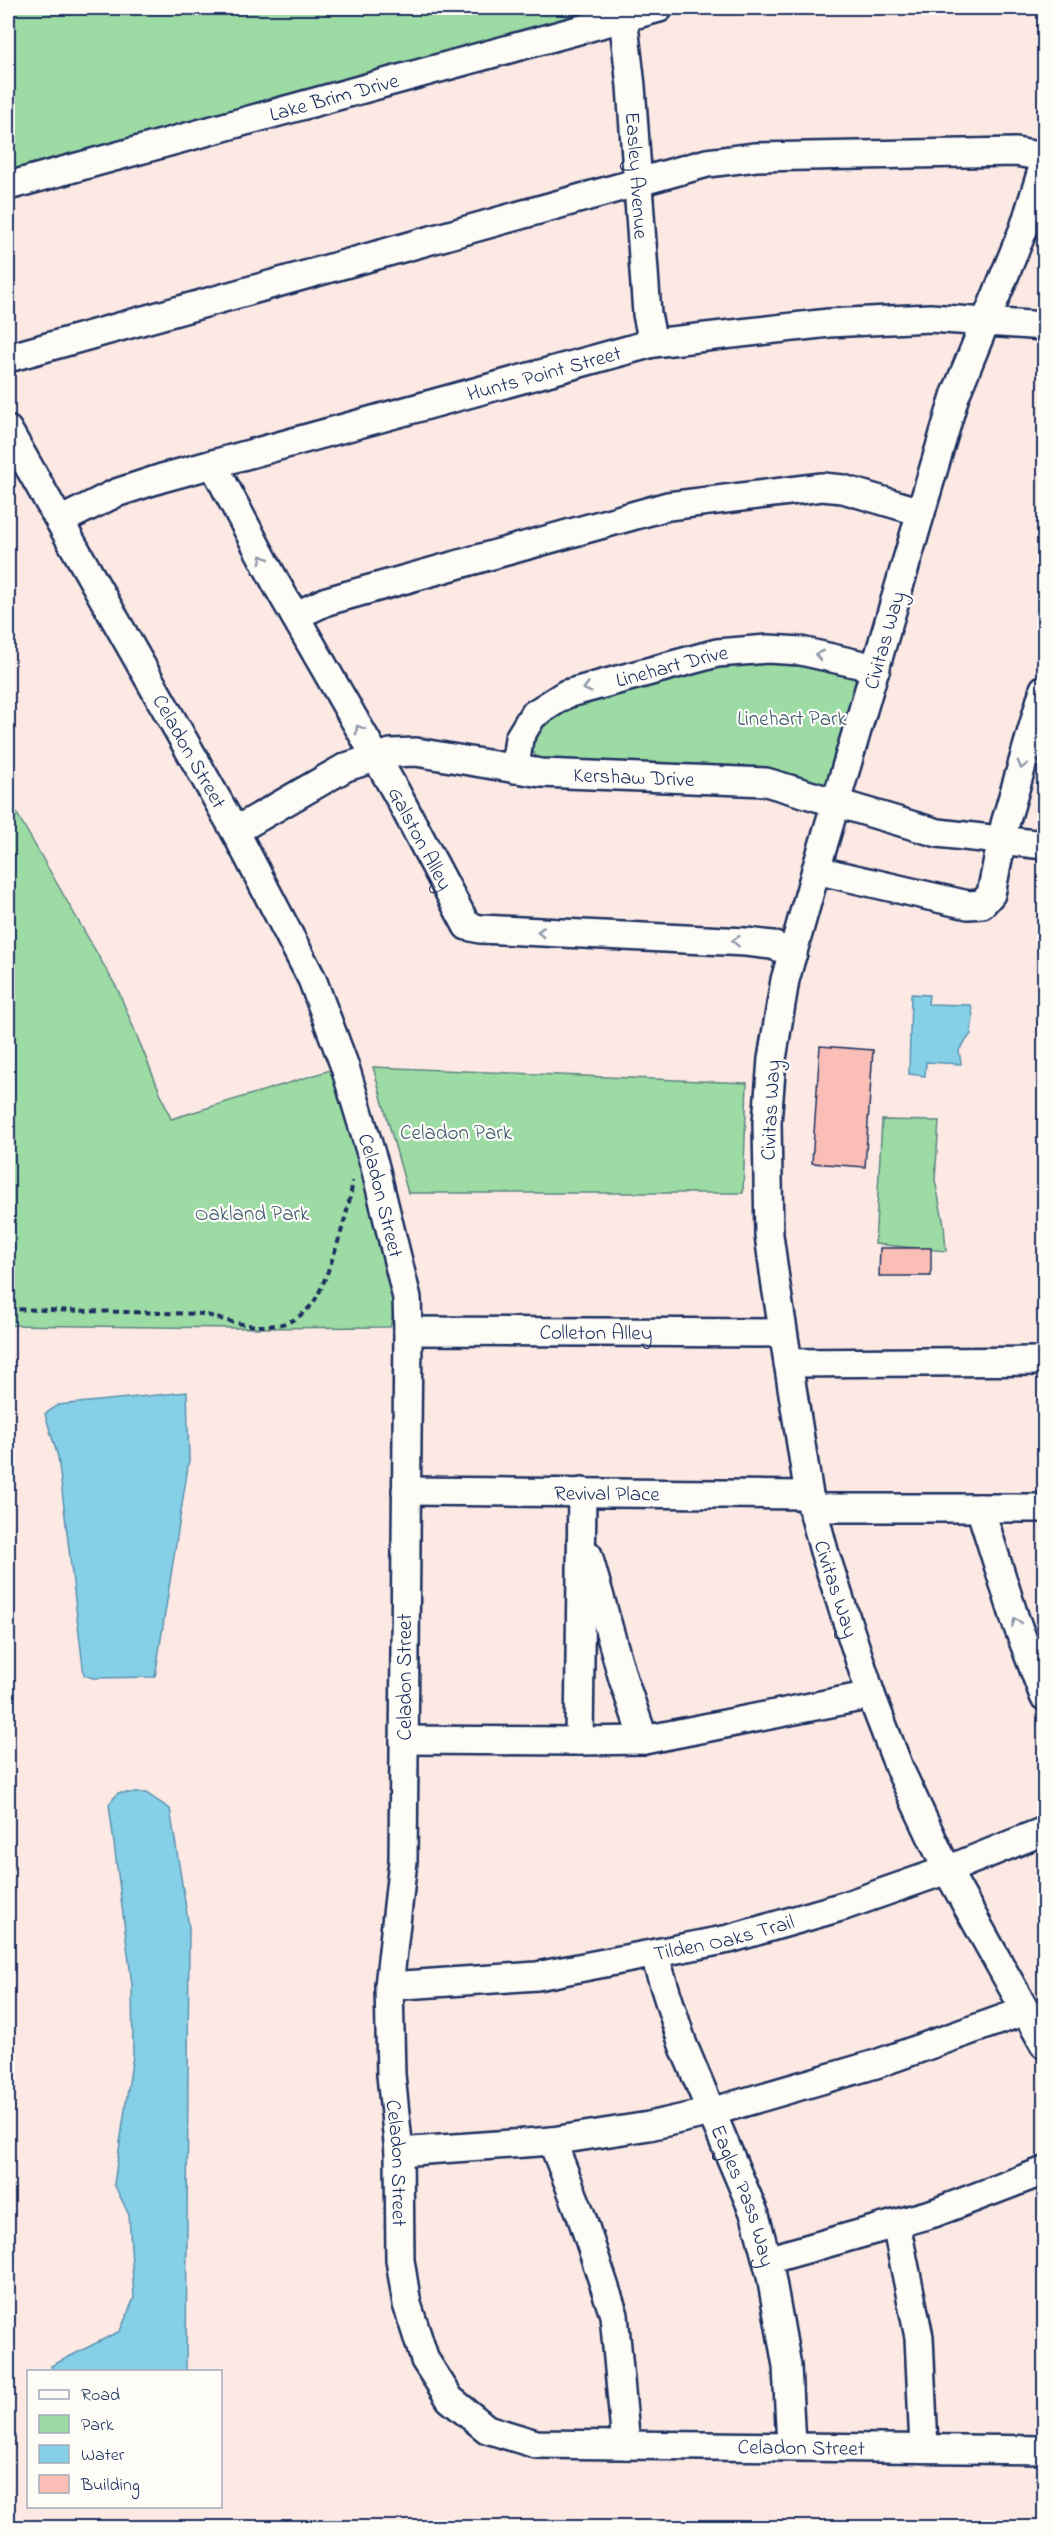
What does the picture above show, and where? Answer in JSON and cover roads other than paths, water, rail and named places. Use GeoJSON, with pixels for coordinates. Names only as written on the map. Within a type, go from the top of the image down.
{"type":"FeatureCollection","features":[{"type":"Feature","properties":{"kind":"street","name":"Lake Brim Drive"},"geometry":{"type":"LineString","coordinates":[[8,186],[623,12],[659,8]]}},
{"type":"Feature","properties":{"kind":"street","name":"Easley Avenue"},"geometry":{"type":"LineString","coordinates":[[623,12],[647,314],[653,343]]}},
{"type":"Feature","properties":{"kind":"street"},"geometry":{"type":"LineString","coordinates":[[8,358],[707,163],[756,157],[1016,152],[1044,157]]}},
{"type":"Feature","properties":{"kind":"street","name":"Civitas Way"},"geometry":{"type":"LineString","coordinates":[[1044,164],[1024,228],[955,396],[816,870],[785,980],[772,1059],[767,1124],[769,1235],[810,1501],[871,1695],[900,1770],[947,1870],[1044,2044]]}},
{"type":"Feature","properties":{"kind":"street","name":"Hunts Point Street"},"geometry":{"type":"LineString","coordinates":[[60,521],[116,493],[213,464],[653,343],[829,322],[930,318],[987,320],[1044,326]]}},
{"type":"Feature","properties":{"kind":"street","name":"Celadon Street"},"geometry":{"type":"LineString","coordinates":[[8,430],[235,831],[312,979],[345,1067],[395,1243],[407,1298],[403,1861],[389,1986],[391,2075],[399,2152],[400,2260],[407,2304],[425,2360],[450,2399],[487,2429],[536,2444],[1044,2450]]}},
{"type":"Feature","properties":{"kind":"street","name":"Galston Alley"},"geometry":{"type":"LineString","coordinates":[[213,464],[295,616],[445,881],[467,926],[480,929],[746,942],[772,945],[793,953]]}},
{"type":"Feature","properties":{"kind":"street"},"geometry":{"type":"LineString","coordinates":[[295,616],[327,601],[668,506],[822,487],[843,489],[921,512]]}},
{"type":"Feature","properties":{"kind":"street","name":"Linehart Drive"},"geometry":{"type":"LineString","coordinates":[[515,769],[519,738],[533,714],[566,694],[717,653],[758,650],[801,651],[876,668]]}},
{"type":"Feature","properties":{"kind":"street"},"geometry":{"type":"LineString","coordinates":[[816,870],[968,905],[982,904],[991,894],[1002,840],[1044,689]]}},
{"type":"Feature","properties":{"kind":"street","name":"Kershaw Drive"},"geometry":{"type":"LineString","coordinates":[[235,831],[346,767],[391,753],[416,752],[541,773],[766,782],[938,833],[1044,845]]}},
{"type":"Feature","properties":{"kind":"street","name":"Colleton Alley"},"geometry":{"type":"LineString","coordinates":[[408,1332],[783,1333]]}},
{"type":"Feature","properties":{"kind":"street"},"geometry":{"type":"LineString","coordinates":[[788,1363],[1044,1361]]}},
{"type":"Feature","properties":{"kind":"street","name":"Revival Place"},"geometry":{"type":"LineString","coordinates":[[406,1491],[582,1492],[980,1508],[1044,1508]]}},
{"type":"Feature","properties":{"kind":"street"},"geometry":{"type":"LineString","coordinates":[[579,1741],[582,1492]]}},
{"type":"Feature","properties":{"kind":"street"},"geometry":{"type":"LineString","coordinates":[[980,1508],[1015,1619],[1044,1696]]}},
{"type":"Feature","properties":{"kind":"street"},"geometry":{"type":"LineString","coordinates":[[581,1542],[587,1551],[598,1584],[623,1679],[644,1740]]}},
{"type":"Feature","properties":{"kind":"street"},"geometry":{"type":"LineString","coordinates":[[404,1740],[644,1740],[871,1695]]}},
{"type":"Feature","properties":{"kind":"street","name":"Tilden Oaks Trail"},"geometry":{"type":"LineString","coordinates":[[389,1986],[537,1976],[729,1938],[821,1912],[947,1870],[1044,1831]]}},
{"type":"Feature","properties":{"kind":"street","name":"Eagles Pass Way"},"geometry":{"type":"LineString","coordinates":[[654,1954],[683,2044],[755,2215],[767,2260],[787,2366],[791,2446]]}},
{"type":"Feature","properties":{"kind":"street"},"geometry":{"type":"LineString","coordinates":[[399,2152],[552,2141],[649,2126],[711,2112],[876,2064],[1025,2011]]}},
{"type":"Feature","properties":{"kind":"street"},"geometry":{"type":"LineString","coordinates":[[552,2141],[582,2215],[614,2315],[626,2445]]}},
{"type":"Feature","properties":{"kind":"street"},"geometry":{"type":"LineString","coordinates":[[767,2260],[934,2213],[1044,2171]]}},
{"type":"Feature","properties":{"kind":"street"},"geometry":{"type":"LineString","coordinates":[[896,2224],[919,2337],[924,2448]]}},
{"type":"Feature","properties":{"kind":"water"},"geometry":{"type":"Polygon","coordinates":[[[911,994],[929,995],[928,1004],[971,1005],[973,1017],[971,1034],[959,1050],[961,1064],[926,1062],[925,1076],[909,1074],[911,994]]]}},
{"type":"Feature","properties":{"kind":"water"},"geometry":{"type":"Polygon","coordinates":[[[187,1392],[189,1460],[155,1677],[93,1678],[84,1675],[58,1457],[45,1414],[58,1405],[187,1392]]]}},
{"type":"Feature","properties":{"kind":"water"},"geometry":{"type":"Polygon","coordinates":[[[118,1793],[146,1793],[170,1809],[189,1927],[186,2370],[52,2370],[51,2366],[120,2331],[134,2298],[129,2215],[114,2184],[133,2055],[132,1985],[109,1804],[118,1793]]]}},
{"type":"Feature","properties":{"kind":"park label","name":"Linehart Park"},"geometry":{"type":"Point","coordinates":[792,718]}},
{"type":"Feature","properties":{"kind":"park label","name":"Celadon Park"},"geometry":{"type":"Point","coordinates":[456,1132]}},
{"type":"Feature","properties":{"kind":"park label","name":"Oakland Park"},"geometry":{"type":"Point","coordinates":[252,1213]}}]}
